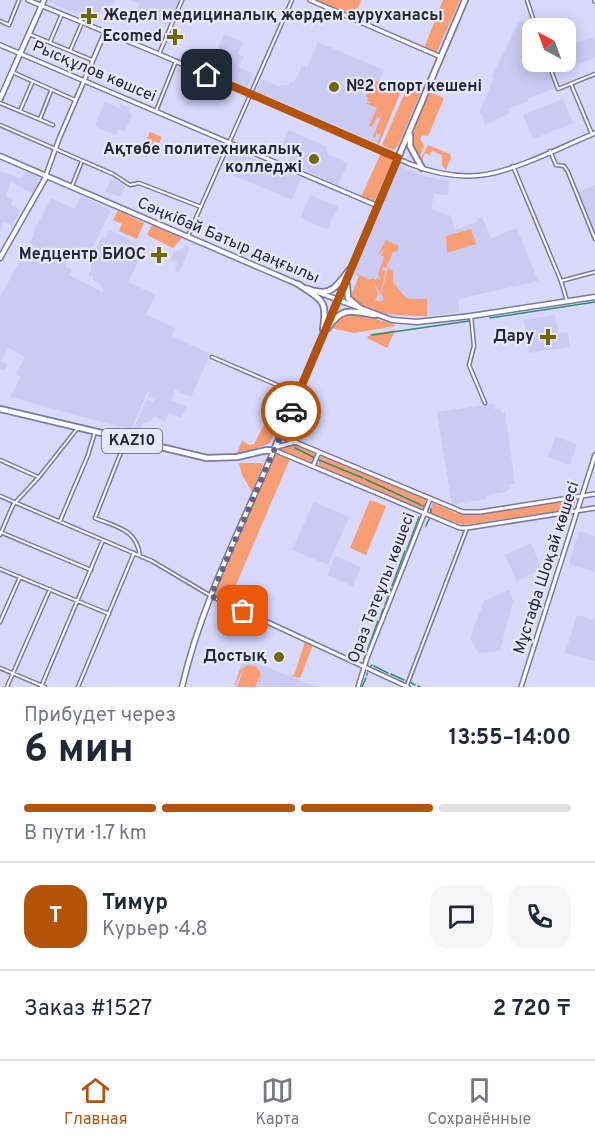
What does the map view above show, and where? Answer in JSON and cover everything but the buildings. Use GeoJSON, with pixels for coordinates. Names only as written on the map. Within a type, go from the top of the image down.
{"type":"FeatureCollection","features":[{"type":"Feature","properties":{"kind":"main road"},"geometry":{"type":"LineString","coordinates":[[0,101],[44,0]]}},
{"type":"Feature","properties":{"kind":"main road"},"geometry":{"type":"LineString","coordinates":[[360,309],[347,296],[347,284],[353,265],[464,1]]}},
{"type":"Feature","properties":{"kind":"main road"},"geometry":{"type":"LineString","coordinates":[[410,131],[410,146],[422,168]]}},
{"type":"Feature","properties":{"kind":"main road","name":"Сәңкібай Батыр даңғылы"},"geometry":{"type":"LineString","coordinates":[[0,156],[188,238],[392,320],[417,322],[471,316],[595,297]]}},
{"type":"Feature","properties":{"kind":"main road"},"geometry":{"type":"LineString","coordinates":[[0,258],[46,177]]}},
{"type":"Feature","properties":{"kind":"main road"},"geometry":{"type":"LineString","coordinates":[[316,291],[330,292],[353,265]]}},
{"type":"Feature","properties":{"kind":"main road"},"geometry":{"type":"LineString","coordinates":[[182,687],[211,596],[351,271]]}},
{"type":"Feature","properties":{"kind":"main road"},"geometry":{"type":"LineString","coordinates":[[298,284],[320,299],[324,305],[325,317],[321,338]]}},
{"type":"Feature","properties":{"kind":"main road"},"geometry":{"type":"LineString","coordinates":[[321,338],[335,318],[343,312],[375,315]]}},
{"type":"Feature","properties":{"kind":"main road","name":"KAZ10"},"geometry":{"type":"LineString","coordinates":[[0,409],[207,458],[235,457],[274,449]]}},
{"type":"Feature","properties":{"kind":"main road"},"geometry":{"type":"LineString","coordinates":[[282,432],[285,437],[295,442]]}},
{"type":"Feature","properties":{"kind":"street"},"geometry":{"type":"LineString","coordinates":[[0,21],[9,25],[19,0]]}},
{"type":"Feature","properties":{"kind":"street"},"geometry":{"type":"LineString","coordinates":[[28,0],[176,61],[422,168],[462,176],[485,175],[594,134],[571,84]]}},
{"type":"Feature","properties":{"kind":"street"},"geometry":{"type":"LineString","coordinates":[[159,54],[182,0]]}},
{"type":"Feature","properties":{"kind":"street"},"geometry":{"type":"LineString","coordinates":[[188,238],[292,0]]}},
{"type":"Feature","properties":{"kind":"street"},"geometry":{"type":"LineString","coordinates":[[310,0],[441,57]]}},
{"type":"Feature","properties":{"kind":"street"},"geometry":{"type":"LineString","coordinates":[[527,0],[533,18]]}},
{"type":"Feature","properties":{"kind":"street"},"geometry":{"type":"LineString","coordinates":[[50,43],[62,14]]}},
{"type":"Feature","properties":{"kind":"street"},"geometry":{"type":"LineString","coordinates":[[70,52],[82,23]]}},
{"type":"Feature","properties":{"kind":"street"},"geometry":{"type":"LineString","coordinates":[[46,177],[55,149],[105,32]]}},
{"type":"Feature","properties":{"kind":"street"},"geometry":{"type":"LineString","coordinates":[[29,34],[92,60]]}},
{"type":"Feature","properties":{"kind":"street","name":"Рысқұлов көшсеі"},"geometry":{"type":"LineString","coordinates":[[0,45],[378,206]]}},
{"type":"Feature","properties":{"kind":"street"},"geometry":{"type":"LineString","coordinates":[[156,111],[176,61]]}},
{"type":"Feature","properties":{"kind":"street"},"geometry":{"type":"LineString","coordinates":[[12,72],[75,100]]}},
{"type":"Feature","properties":{"kind":"street"},"geometry":{"type":"LineString","coordinates":[[552,72],[558,89],[595,74]]}},
{"type":"Feature","properties":{"kind":"street"},"geometry":{"type":"LineString","coordinates":[[20,111],[33,82]]}},
{"type":"Feature","properties":{"kind":"street"},"geometry":{"type":"LineString","coordinates":[[40,119],[52,90]]}},
{"type":"Feature","properties":{"kind":"street"},"geometry":{"type":"LineString","coordinates":[[0,101],[53,124]]}},
{"type":"Feature","properties":{"kind":"street"},"geometry":{"type":"LineString","coordinates":[[0,125],[120,178],[130,185],[139,183],[201,207]]}},
{"type":"Feature","properties":{"kind":"street"},"geometry":{"type":"LineString","coordinates":[[550,151],[556,165],[564,166],[568,172],[595,239]]}},
{"type":"Feature","properties":{"kind":"street"},"geometry":{"type":"LineString","coordinates":[[72,187],[82,161]]}},
{"type":"Feature","properties":{"kind":"street"},"geometry":{"type":"LineString","coordinates":[[513,166],[561,281],[567,301]]}},
{"type":"Feature","properties":{"kind":"street"},"geometry":{"type":"LineString","coordinates":[[561,281],[595,272]]}},
{"type":"Feature","properties":{"kind":"street"},"geometry":{"type":"LineString","coordinates":[[471,316],[474,346],[470,365],[485,402]]}},
{"type":"Feature","properties":{"kind":"street"},"geometry":{"type":"LineString","coordinates":[[213,357],[298,394]]}},
{"type":"Feature","properties":{"kind":"street"},"geometry":{"type":"LineString","coordinates":[[78,426],[39,477],[15,502],[0,533],[91,570]]}},
{"type":"Feature","properties":{"kind":"street"},"geometry":{"type":"LineString","coordinates":[[60,521],[96,431]]}},
{"type":"Feature","properties":{"kind":"street"},"geometry":{"type":"LineString","coordinates":[[130,440],[123,447],[95,518],[132,535],[137,542],[140,556]]}},
{"type":"Feature","properties":{"kind":"street"},"geometry":{"type":"LineString","coordinates":[[274,449],[295,442],[468,513],[595,494]]}},
{"type":"Feature","properties":{"kind":"street"},"geometry":{"type":"LineString","coordinates":[[274,449],[456,527],[467,528],[595,508]]}},
{"type":"Feature","properties":{"kind":"street"},"geometry":{"type":"LineString","coordinates":[[313,466],[319,452]]}},
{"type":"Feature","properties":{"kind":"street","name":"Мұстафа Шоқай көшесі"},"geometry":{"type":"LineString","coordinates":[[521,687],[595,455]]}},
{"type":"Feature","properties":{"kind":"street"},"geometry":{"type":"LineString","coordinates":[[0,460],[39,477]]}},
{"type":"Feature","properties":{"kind":"street"},"geometry":{"type":"LineString","coordinates":[[0,496],[134,553],[211,596],[407,687],[467,528]]}},
{"type":"Feature","properties":{"kind":"street","name":"Ораз Тәтеұлы көшесі"},"geometry":{"type":"LineString","coordinates":[[358,687],[430,499]]}},
{"type":"Feature","properties":{"kind":"street"},"geometry":{"type":"LineString","coordinates":[[0,668],[43,687],[103,540]]}},
{"type":"Feature","properties":{"kind":"street"},"geometry":{"type":"LineString","coordinates":[[78,687],[134,553]]}},
{"type":"Feature","properties":{"kind":"street"},"geometry":{"type":"LineString","coordinates":[[0,568],[109,614]]}},
{"type":"Feature","properties":{"kind":"street"},"geometry":{"type":"LineString","coordinates":[[0,622],[20,577]]}},
{"type":"Feature","properties":{"kind":"street"},"geometry":{"type":"LineString","coordinates":[[7,687],[50,589]]}},
{"type":"Feature","properties":{"kind":"shaded area","name":"Жедел медициналық жәрдем ауруханасы"},"geometry":{"type":"Polygon","coordinates":[[[49,0],[115,0],[111,9],[103,6],[95,22],[49,2],[49,0]]]}},
{"type":"Feature","properties":{"kind":"shaded area"},"geometry":{"type":"Polygon","coordinates":[[[130,0],[180,0],[170,26],[137,12],[140,4],[130,0]]]}},
{"type":"Feature","properties":{"kind":"shaded area"},"geometry":{"type":"Polygon","coordinates":[[[316,0],[361,0],[354,17],[316,0]]]}},
{"type":"Feature","properties":{"kind":"shaded area"},"geometry":{"type":"Polygon","coordinates":[[[443,0],[460,0],[436,54],[424,48],[443,0]]]}},
{"type":"Feature","properties":{"kind":"shaded area"},"geometry":{"type":"Polygon","coordinates":[[[522,21],[522,72],[550,72],[557,88],[528,98],[528,101],[508,109],[509,114],[485,125],[479,113],[494,78],[492,76],[518,23],[522,21]]]}},
{"type":"Feature","properties":{"kind":"shaded area"},"geometry":{"type":"Polygon","coordinates":[[[224,34],[243,42],[238,54],[244,57],[238,67],[253,74],[247,88],[221,77],[229,60],[215,54],[224,34]]]}},
{"type":"Feature","properties":{"kind":"shaded area"},"geometry":{"type":"Polygon","coordinates":[[[593,37],[595,58],[576,65],[576,43],[593,37]]]}},
{"type":"Feature","properties":{"kind":"shaded area"},"geometry":{"type":"Polygon","coordinates":[[[318,42],[384,70],[379,81],[401,90],[379,144],[256,91],[262,79],[278,86],[289,85],[290,82],[294,84],[302,66],[307,68],[318,42]]]}},
{"type":"Feature","properties":{"kind":"shaded area"},"geometry":{"type":"Polygon","coordinates":[[[372,79],[401,91],[379,144],[377,143],[381,135],[377,133],[375,138],[373,137],[384,109],[372,127],[369,126],[377,108],[365,103],[371,103],[367,101],[366,96],[368,91],[371,92],[368,90],[372,79]]]}},
{"type":"Feature","properties":{"kind":"shaded area"},"geometry":{"type":"Polygon","coordinates":[[[410,81],[423,87],[398,146],[393,150],[382,145],[410,81]]]}},
{"type":"Feature","properties":{"kind":"shaded area"},"geometry":{"type":"Polygon","coordinates":[[[429,92],[444,98],[428,136],[422,135],[420,138],[424,146],[419,159],[413,140],[414,125],[429,92]]]}},
{"type":"Feature","properties":{"kind":"shaded area"},"geometry":{"type":"Polygon","coordinates":[[[563,99],[573,123],[533,139],[523,115],[563,99]]]}},
{"type":"Feature","properties":{"kind":"shaded area"},"geometry":{"type":"Polygon","coordinates":[[[105,102],[126,111],[119,107],[120,104],[130,108],[129,113],[132,114],[125,132],[118,129],[116,135],[95,126],[105,102]]]}},
{"type":"Feature","properties":{"kind":"shaded area","name":"Ақтөбе политехникалық колледжі"},"geometry":{"type":"Polygon","coordinates":[[[289,130],[327,147],[327,154],[348,163],[338,185],[287,163],[290,155],[281,148],[289,130]]]}},
{"type":"Feature","properties":{"kind":"shaded area"},"geometry":{"type":"Polygon","coordinates":[[[150,132],[162,137],[159,143],[154,141],[147,157],[140,154],[150,132]]]}},
{"type":"Feature","properties":{"kind":"shaded area"},"geometry":{"type":"Polygon","coordinates":[[[428,145],[450,154],[446,170],[442,165],[442,155],[432,151],[430,155],[425,153],[421,163],[419,162],[428,145]]]}},
{"type":"Feature","properties":{"kind":"shaded area"},"geometry":{"type":"Polygon","coordinates":[[[232,150],[301,178],[292,200],[223,171],[232,150]]]}},
{"type":"Feature","properties":{"kind":"shaded area"},"geometry":{"type":"Polygon","coordinates":[[[381,153],[391,158],[392,162],[374,202],[361,197],[381,153]]]}},
{"type":"Feature","properties":{"kind":"shaded area"},"geometry":{"type":"Polygon","coordinates":[[[400,166],[424,176],[449,181],[448,195],[434,194],[431,209],[451,216],[455,230],[476,222],[482,217],[491,238],[517,228],[538,281],[458,299],[459,312],[438,315],[392,316],[355,303],[351,296],[359,276],[354,274],[400,166]]]}},
{"type":"Feature","properties":{"kind":"shaded area"},"geometry":{"type":"Polygon","coordinates":[[[0,171],[21,179],[27,171],[39,176],[36,181],[39,183],[33,194],[11,182],[6,196],[13,200],[11,205],[20,210],[12,226],[4,222],[0,231],[0,171]]]}},
{"type":"Feature","properties":{"kind":"shaded area"},"geometry":{"type":"Polygon","coordinates":[[[111,179],[126,186],[120,197],[105,191],[111,179]]]}},
{"type":"Feature","properties":{"kind":"shaded area"},"geometry":{"type":"Polygon","coordinates":[[[595,185],[595,236],[578,192],[595,185]]]}},
{"type":"Feature","properties":{"kind":"shaded area"},"geometry":{"type":"Polygon","coordinates":[[[310,195],[338,207],[327,229],[300,218],[310,195]]]}},
{"type":"Feature","properties":{"kind":"shaded area"},"geometry":{"type":"Polygon","coordinates":[[[81,196],[111,210],[87,259],[70,255],[65,266],[72,270],[69,275],[103,292],[103,286],[89,275],[90,261],[102,236],[106,238],[109,230],[128,239],[147,250],[145,255],[142,254],[128,282],[156,295],[146,314],[175,328],[172,336],[210,354],[191,397],[175,390],[171,400],[187,407],[181,418],[169,413],[165,422],[154,416],[151,421],[142,424],[138,432],[133,431],[145,402],[148,400],[154,403],[155,400],[148,396],[150,392],[148,391],[131,430],[10,397],[21,377],[16,374],[25,357],[8,348],[1,361],[7,365],[4,371],[0,368],[0,297],[34,235],[51,198],[74,209],[81,196]]]}},
{"type":"Feature","properties":{"kind":"shaded area"},"geometry":{"type":"Polygon","coordinates":[[[118,210],[144,223],[137,239],[119,231],[122,224],[113,220],[118,210]]]}},
{"type":"Feature","properties":{"kind":"shaded area"},"geometry":{"type":"Polygon","coordinates":[[[152,225],[182,238],[173,248],[147,235],[152,225]]]}},
{"type":"Feature","properties":{"kind":"shaded area"},"geometry":{"type":"Polygon","coordinates":[[[471,229],[476,244],[447,253],[446,236],[471,229]]]}},
{"type":"Feature","properties":{"kind":"shaded area"},"geometry":{"type":"Polygon","coordinates":[[[386,240],[399,246],[397,251],[393,252],[386,269],[382,268],[383,271],[386,270],[380,294],[373,280],[378,294],[375,300],[380,302],[384,299],[381,294],[388,268],[393,271],[393,282],[404,296],[409,299],[427,299],[427,316],[397,315],[375,311],[357,302],[351,296],[359,276],[355,273],[371,280],[371,278],[376,280],[377,278],[381,280],[378,274],[384,257],[381,255],[385,249],[378,255],[386,240]]]}},
{"type":"Feature","properties":{"kind":"shaded area"},"geometry":{"type":"Polygon","coordinates":[[[186,245],[190,247],[179,273],[175,270],[177,262],[171,260],[175,251],[186,245]]]}},
{"type":"Feature","properties":{"kind":"shaded area"},"geometry":{"type":"Polygon","coordinates":[[[351,313],[396,326],[354,333],[331,328],[339,316],[351,313]]]}},
{"type":"Feature","properties":{"kind":"shaded area","name":"Дару"},"geometry":{"type":"Polygon","coordinates":[[[555,315],[558,333],[568,332],[570,347],[529,353],[524,320],[555,315]]]}},
{"type":"Feature","properties":{"kind":"shaded area"},"geometry":{"type":"Polygon","coordinates":[[[395,330],[387,348],[367,338],[370,334],[395,330]]]}},
{"type":"Feature","properties":{"kind":"shaded area"},"geometry":{"type":"Polygon","coordinates":[[[284,389],[292,393],[270,443],[237,453],[242,441],[250,445],[254,444],[267,419],[271,420],[284,389]]]}},
{"type":"Feature","properties":{"kind":"shaded area"},"geometry":{"type":"Polygon","coordinates":[[[493,404],[494,409],[499,408],[502,413],[505,412],[515,484],[509,484],[510,488],[506,492],[487,495],[487,499],[452,505],[437,412],[493,404]]]}},
{"type":"Feature","properties":{"kind":"shaded area"},"geometry":{"type":"Polygon","coordinates":[[[555,437],[577,444],[570,465],[548,457],[555,437]]]}},
{"type":"Feature","properties":{"kind":"shaded area"},"geometry":{"type":"Polygon","coordinates":[[[296,445],[317,454],[313,464],[279,450],[296,445]]]}},
{"type":"Feature","properties":{"kind":"shaded area"},"geometry":{"type":"Polygon","coordinates":[[[275,453],[290,459],[229,601],[215,594],[275,453]]]}},
{"type":"Feature","properties":{"kind":"shaded area"},"geometry":{"type":"Polygon","coordinates":[[[321,456],[426,499],[424,509],[318,465],[321,456]]]}},
{"type":"Feature","properties":{"kind":"shaded area"},"geometry":{"type":"Polygon","coordinates":[[[239,463],[261,463],[263,466],[252,492],[242,475],[239,463]]]}},
{"type":"Feature","properties":{"kind":"shaded area"},"geometry":{"type":"Polygon","coordinates":[[[576,499],[573,509],[463,525],[429,513],[433,503],[456,513],[469,515],[576,499]]]}},
{"type":"Feature","properties":{"kind":"shaded area"},"geometry":{"type":"Polygon","coordinates":[[[370,500],[386,506],[366,555],[350,548],[370,500]]]}},
{"type":"Feature","properties":{"kind":"shaded area"},"geometry":{"type":"Polygon","coordinates":[[[314,502],[349,517],[328,565],[292,550],[314,502]]]}},
{"type":"Feature","properties":{"kind":"shaded area"},"geometry":{"type":"Polygon","coordinates":[[[579,531],[595,536],[595,572],[569,564],[579,531]]]}},
{"type":"Feature","properties":{"kind":"shaded area"},"geometry":{"type":"Polygon","coordinates":[[[531,543],[542,569],[517,581],[505,555],[531,543]]]}},
{"type":"Feature","properties":{"kind":"shaded area"},"geometry":{"type":"Polygon","coordinates":[[[335,556],[361,567],[353,586],[327,575],[335,556]]]}},
{"type":"Feature","properties":{"kind":"shaded area"},"geometry":{"type":"Polygon","coordinates":[[[510,589],[513,601],[500,651],[478,653],[470,638],[484,601],[510,589]]]}},
{"type":"Feature","properties":{"kind":"shaded area"},"geometry":{"type":"Polygon","coordinates":[[[577,615],[594,620],[595,617],[595,661],[565,653],[577,615]]]}},
{"type":"Feature","properties":{"kind":"shaded area"},"geometry":{"type":"Polygon","coordinates":[[[305,642],[313,645],[300,678],[291,676],[294,675],[305,642]]]}},
{"type":"Feature","properties":{"kind":"shaded area"},"geometry":{"type":"Polygon","coordinates":[[[244,658],[317,687],[233,687],[244,658]]]}},
{"type":"Feature","properties":{"kind":"shaded area"},"geometry":{"type":"Polygon","coordinates":[[[248,665],[255,666],[260,676],[255,687],[237,687],[244,668],[234,687],[240,670],[248,665]]]}},
{"type":"Feature","properties":{"kind":"waterway"},"geometry":{"type":"LineString","coordinates":[[490,318],[595,302]]}},
{"type":"Feature","properties":{"kind":"waterway"},"geometry":{"type":"LineString","coordinates":[[372,335],[469,321]]}},
{"type":"Feature","properties":{"kind":"waterway"},"geometry":{"type":"LineString","coordinates":[[295,448],[315,458]]}},
{"type":"Feature","properties":{"kind":"waterway"},"geometry":{"type":"LineString","coordinates":[[319,460],[363,478]]}},
{"type":"Feature","properties":{"kind":"waterway"},"geometry":{"type":"LineString","coordinates":[[365,479],[421,505]]}},
{"type":"Feature","properties":{"kind":"waterway"},"geometry":{"type":"LineString","coordinates":[[431,509],[431,514]]}},
{"type":"Feature","properties":{"kind":"waterway"},"geometry":{"type":"LineString","coordinates":[[407,549],[419,517]]}},
{"type":"Feature","properties":{"kind":"waterway"},"geometry":{"type":"LineString","coordinates":[[426,526],[428,521]]}},
{"type":"Feature","properties":{"kind":"waterway"},"geometry":{"type":"LineString","coordinates":[[392,586],[405,551]]}},
{"type":"Feature","properties":{"kind":"waterway"},"geometry":{"type":"LineString","coordinates":[[385,605],[391,589]]}},
{"type":"Feature","properties":{"kind":"waterway"},"geometry":{"type":"LineString","coordinates":[[380,618],[383,609]]}},
{"type":"Feature","properties":{"kind":"waterway"},"geometry":{"type":"LineString","coordinates":[[364,659],[378,621]]}},
{"type":"Feature","properties":{"kind":"waterway"},"geometry":{"type":"LineString","coordinates":[[374,666],[388,673]]}},
{"type":"Feature","properties":{"kind":"waterway"},"geometry":{"type":"LineString","coordinates":[[391,674],[404,680]]}},
{"type":"Feature","properties":{"kind":"waterway"},"geometry":{"type":"LineString","coordinates":[[362,687],[366,678]]}},
{"type":"Feature","properties":{"kind":"waterway"},"geometry":{"type":"LineString","coordinates":[[410,682],[415,685]]}},
{"type":"Feature","properties":{"kind":"way so far"},"geometry":{"type":"LineString","coordinates":[[243,611],[211,596],[291,411]]}},
{"type":"Feature","properties":{"kind":"place","name":"Жедел медициналық жәрдем ауруханасы"},"geometry":{"type":"Point","coordinates":[89,16]}},
{"type":"Feature","properties":{"kind":"place","name":"Ecomed"},"geometry":{"type":"Point","coordinates":[175,37]}},
{"type":"Feature","properties":{"kind":"place","name":"№2 спорт кешені"},"geometry":{"type":"Point","coordinates":[334,87]}},
{"type":"Feature","properties":{"kind":"place","name":"Ақтөбе политехникалық колледжі"},"geometry":{"type":"Point","coordinates":[314,159]}},
{"type":"Feature","properties":{"kind":"place","name":"Медцентр БИОС"},"geometry":{"type":"Point","coordinates":[159,255]}},
{"type":"Feature","properties":{"kind":"place","name":"Дару"},"geometry":{"type":"Point","coordinates":[548,337]}},
{"type":"Feature","properties":{"kind":"place","name":"Достық"},"geometry":{"type":"Point","coordinates":[279,657]}},
{"type":"Feature","properties":{"kind":"route"},"geometry":{"type":"LineString","coordinates":[[207,75],[398,158],[291,411]]}}]}
